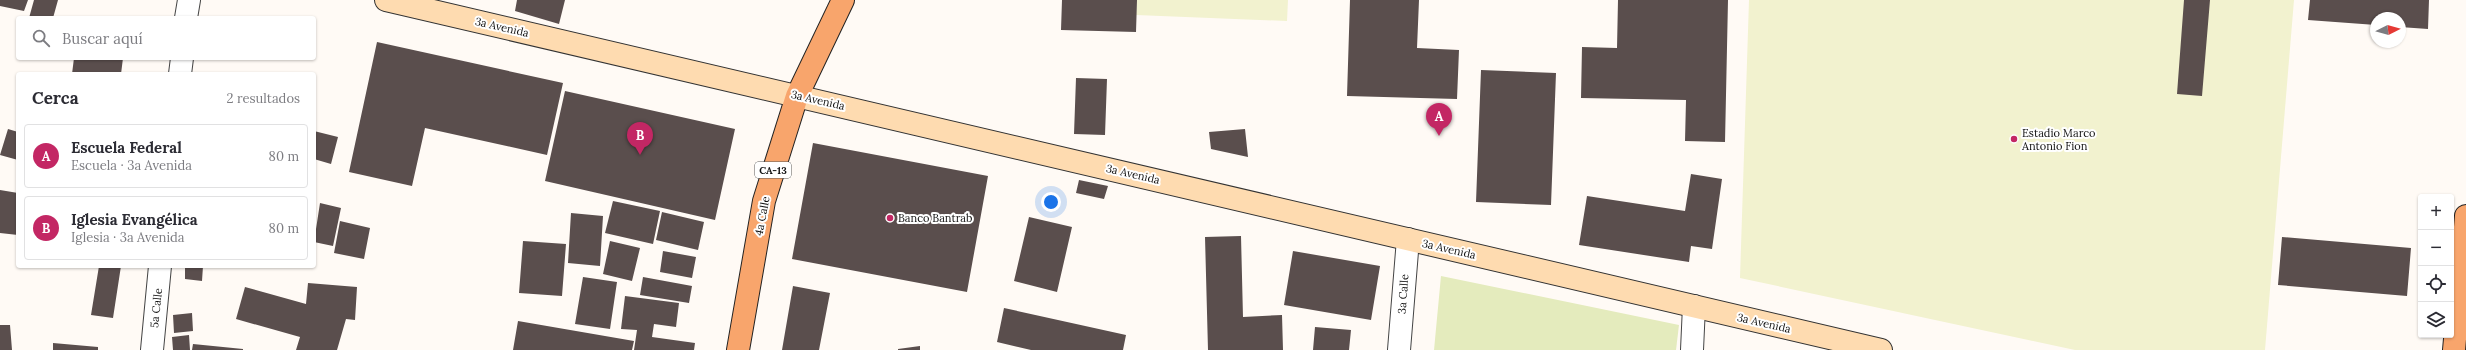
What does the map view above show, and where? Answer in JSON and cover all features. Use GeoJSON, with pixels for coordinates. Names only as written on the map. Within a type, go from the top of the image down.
{"type":"FeatureCollection","features":[{"type":"Feature","properties":{"kind":"main road","name":"4a Calle"},"geometry":{"type":"LineString","coordinates":[[738,350],[764,201],[797,96],[842,0]]}},
{"type":"Feature","properties":{"kind":"main road"},"geometry":{"type":"LineString","coordinates":[[2454,350],[2466,216]]}},
{"type":"Feature","properties":{"kind":"street"},"geometry":{"type":"LineString","coordinates":[[186,16],[189,0]]}},
{"type":"Feature","properties":{"kind":"street","name":"3a Avenida"},"geometry":{"type":"LineString","coordinates":[[386,0],[1880,350]]}},
{"type":"Feature","properties":{"kind":"street"},"geometry":{"type":"LineString","coordinates":[[180,72],[182,60]]}},
{"type":"Feature","properties":{"kind":"street","name":"3a Calle"},"geometry":{"type":"LineString","coordinates":[[1399,350],[1408,239]]}},
{"type":"Feature","properties":{"kind":"street","name":"5a Calle"},"geometry":{"type":"LineString","coordinates":[[152,350],[160,268]]}},
{"type":"Feature","properties":{"kind":"street"},"geometry":{"type":"LineString","coordinates":[[1692,350],[1694,306]]}},
{"type":"Feature","properties":{"kind":"green space"},"geometry":{"type":"Polygon","coordinates":[[[1137,0],[1288,0],[1287,21],[1136,15],[1137,0]]]}},
{"type":"Feature","properties":{"kind":"green space","name":"Estadio Marco Antonio Fion"},"geometry":{"type":"Polygon","coordinates":[[[1749,0],[2294,0],[2265,350],[2075,350],[1740,278],[1749,0]]]}},
{"type":"Feature","properties":{"kind":"green space"},"geometry":{"type":"Polygon","coordinates":[[[1441,276],[1679,325],[1676,350],[1434,350],[1441,276]]]}},
{"type":"Feature","properties":{"kind":"building"},"geometry":{"type":"Polygon","coordinates":[[[0,0],[28,0],[24,11],[0,6],[0,0]]]}},
{"type":"Feature","properties":{"kind":"building"},"geometry":{"type":"Polygon","coordinates":[[[34,0],[58,0],[54,16],[30,16],[34,0]]]}},
{"type":"Feature","properties":{"kind":"building"},"geometry":{"type":"Polygon","coordinates":[[[517,0],[565,0],[559,24],[515,11],[517,0]]]}},
{"type":"Feature","properties":{"kind":"building"},"geometry":{"type":"Polygon","coordinates":[[[1062,0],[1137,0],[1136,32],[1061,30],[1062,0]]]}},
{"type":"Feature","properties":{"kind":"building"},"geometry":{"type":"Polygon","coordinates":[[[1350,0],[1419,0],[1417,48],[1459,50],[1457,99],[1347,96],[1350,0]]]}},
{"type":"Feature","properties":{"kind":"building"},"geometry":{"type":"Polygon","coordinates":[[[1618,0],[1728,0],[1725,142],[1685,141],[1686,100],[1581,98],[1582,47],[1617,48],[1618,0]]]}},
{"type":"Feature","properties":{"kind":"building"},"geometry":{"type":"Polygon","coordinates":[[[2184,0],[2210,0],[2202,96],[2177,94],[2184,0]]]}},
{"type":"Feature","properties":{"kind":"building"},"geometry":{"type":"Polygon","coordinates":[[[2310,0],[2429,0],[2428,29],[2406,27],[2406,12],[2370,12],[2370,25],[2308,20],[2310,0]]]}},
{"type":"Feature","properties":{"kind":"building"},"geometry":{"type":"Polygon","coordinates":[[[377,42],[563,83],[547,155],[425,128],[412,186],[349,172],[377,42]]]}},
{"type":"Feature","properties":{"kind":"building"},"geometry":{"type":"Polygon","coordinates":[[[74,60],[123,60],[121,72],[72,72],[74,60]]]}},
{"type":"Feature","properties":{"kind":"building"},"geometry":{"type":"Polygon","coordinates":[[[1481,70],[1556,73],[1551,205],[1476,202],[1481,70]]]}},
{"type":"Feature","properties":{"kind":"building"},"geometry":{"type":"Polygon","coordinates":[[[1076,78],[1107,79],[1105,135],[1074,134],[1076,78]]]}},
{"type":"Feature","properties":{"kind":"building"},"geometry":{"type":"Polygon","coordinates":[[[565,91],[735,129],[715,220],[545,181],[565,91]]]}},
{"type":"Feature","properties":{"kind":"building"},"geometry":{"type":"Polygon","coordinates":[[[8,129],[16,131],[16,159],[0,155],[8,129]]]}},
{"type":"Feature","properties":{"kind":"building"},"geometry":{"type":"Polygon","coordinates":[[[1245,129],[1248,157],[1211,149],[1209,132],[1245,129]]]}},
{"type":"Feature","properties":{"kind":"building"},"geometry":{"type":"Polygon","coordinates":[[[316,132],[338,137],[331,164],[316,160],[316,132]]]}},
{"type":"Feature","properties":{"kind":"building","name":"Banco Bantrab"},"geometry":{"type":"Polygon","coordinates":[[[813,143],[988,176],[967,292],[792,259],[813,143]]]}},
{"type":"Feature","properties":{"kind":"building"},"geometry":{"type":"Polygon","coordinates":[[[1691,174],[1722,179],[1712,249],[1691,246],[1689,262],[1579,245],[1587,196],[1685,211],[1691,174]]]}},
{"type":"Feature","properties":{"kind":"building"},"geometry":{"type":"Polygon","coordinates":[[[1079,180],[1108,186],[1104,199],[1076,193],[1079,180]]]}},
{"type":"Feature","properties":{"kind":"building"},"geometry":{"type":"Polygon","coordinates":[[[0,190],[16,193],[16,235],[0,233],[0,190]]]}},
{"type":"Feature","properties":{"kind":"building"},"geometry":{"type":"Polygon","coordinates":[[[613,201],[660,211],[653,244],[605,233],[613,201]]]}},
{"type":"Feature","properties":{"kind":"building"},"geometry":{"type":"Polygon","coordinates":[[[320,203],[341,208],[333,246],[316,242],[316,229],[320,203]]]}},
{"type":"Feature","properties":{"kind":"building"},"geometry":{"type":"Polygon","coordinates":[[[662,212],[704,222],[698,250],[656,240],[662,212]]]}},
{"type":"Feature","properties":{"kind":"building"},"geometry":{"type":"Polygon","coordinates":[[[571,213],[603,216],[600,266],[568,263],[571,213]]]}},
{"type":"Feature","properties":{"kind":"building"},"geometry":{"type":"Polygon","coordinates":[[[1029,217],[1072,227],[1057,292],[1014,281],[1029,217]]]}},
{"type":"Feature","properties":{"kind":"building"},"geometry":{"type":"Polygon","coordinates":[[[340,221],[370,228],[364,259],[334,253],[340,221]]]}},
{"type":"Feature","properties":{"kind":"building"},"geometry":{"type":"Polygon","coordinates":[[[1241,236],[1243,317],[1282,315],[1283,350],[1208,350],[1205,237],[1241,236]]]}},
{"type":"Feature","properties":{"kind":"building"},"geometry":{"type":"Polygon","coordinates":[[[2282,237],[2411,248],[2407,296],[2278,285],[2282,237]]]}},
{"type":"Feature","properties":{"kind":"building"},"geometry":{"type":"Polygon","coordinates":[[[523,241],[566,244],[562,296],[519,293],[523,241]]]}},
{"type":"Feature","properties":{"kind":"building"},"geometry":{"type":"Polygon","coordinates":[[[610,241],[640,248],[632,281],[603,274],[610,241]]]}},
{"type":"Feature","properties":{"kind":"building"},"geometry":{"type":"Polygon","coordinates":[[[663,251],[696,257],[692,278],[660,272],[663,251]]]}},
{"type":"Feature","properties":{"kind":"building"},"geometry":{"type":"Polygon","coordinates":[[[1293,251],[1380,266],[1371,320],[1284,305],[1293,251]]]}},
{"type":"Feature","properties":{"kind":"building"},"geometry":{"type":"Polygon","coordinates":[[[99,268],[121,268],[113,318],[91,315],[99,268]]]}},
{"type":"Feature","properties":{"kind":"building"},"geometry":{"type":"Polygon","coordinates":[[[185,268],[203,268],[202,281],[185,279],[185,268]]]}},
{"type":"Feature","properties":{"kind":"building"},"geometry":{"type":"Polygon","coordinates":[[[583,277],[617,282],[610,329],[575,324],[583,277]]]}},
{"type":"Feature","properties":{"kind":"building"},"geometry":{"type":"Polygon","coordinates":[[[643,277],[692,286],[689,303],[640,295],[643,277]]]}},
{"type":"Feature","properties":{"kind":"building"},"geometry":{"type":"Polygon","coordinates":[[[308,283],[357,287],[355,320],[346,319],[337,350],[296,350],[300,337],[236,319],[245,287],[306,304],[308,283]]]}},
{"type":"Feature","properties":{"kind":"building"},"geometry":{"type":"Polygon","coordinates":[[[793,286],[830,293],[819,350],[782,350],[793,286]]]}},
{"type":"Feature","properties":{"kind":"building"},"geometry":{"type":"Polygon","coordinates":[[[625,296],[679,303],[676,327],[654,324],[652,337],[695,343],[694,350],[634,350],[637,330],[621,329],[625,296]]]}},
{"type":"Feature","properties":{"kind":"building"},"geometry":{"type":"Polygon","coordinates":[[[1004,308],[1126,335],[1123,350],[1031,350],[997,342],[1004,308]]]}},
{"type":"Feature","properties":{"kind":"building"},"geometry":{"type":"Polygon","coordinates":[[[192,313],[193,331],[174,333],[173,315],[192,313]]]}},
{"type":"Feature","properties":{"kind":"building"},"geometry":{"type":"Polygon","coordinates":[[[518,321],[634,341],[632,350],[513,350],[518,321]]]}},
{"type":"Feature","properties":{"kind":"building"},"geometry":{"type":"Polygon","coordinates":[[[0,325],[10,325],[12,350],[0,350],[0,325]]]}},
{"type":"Feature","properties":{"kind":"building"},"geometry":{"type":"Polygon","coordinates":[[[1315,327],[1351,330],[1349,350],[1313,350],[1315,327]]]}},
{"type":"Feature","properties":{"kind":"building"},"geometry":{"type":"Polygon","coordinates":[[[189,335],[190,350],[173,350],[172,337],[189,335]]]}},
{"type":"Feature","properties":{"kind":"building"},"geometry":{"type":"Polygon","coordinates":[[[53,343],[98,347],[98,350],[53,350],[53,343]]]}},
{"type":"Feature","properties":{"kind":"building"},"geometry":{"type":"Polygon","coordinates":[[[193,344],[243,349],[243,350],[192,350],[193,344]]]}},
{"type":"Feature","properties":{"kind":"building"},"geometry":{"type":"Polygon","coordinates":[[[920,346],[920,350],[898,350],[898,349],[920,346]]]}},
{"type":"Feature","properties":{"kind":"place","name":"Escuela Federal"},"geometry":{"type":"Point","coordinates":[1439,136]}},
{"type":"Feature","properties":{"kind":"place","name":"Estadio Marco Antonio Fion"},"geometry":{"type":"Point","coordinates":[2014,139]}},
{"type":"Feature","properties":{"kind":"place","name":"Iglesia Evangélica"},"geometry":{"type":"Point","coordinates":[640,155]}},
{"type":"Feature","properties":{"kind":"place","name":"Banco Bantrab"},"geometry":{"type":"Point","coordinates":[890,218]}}]}
